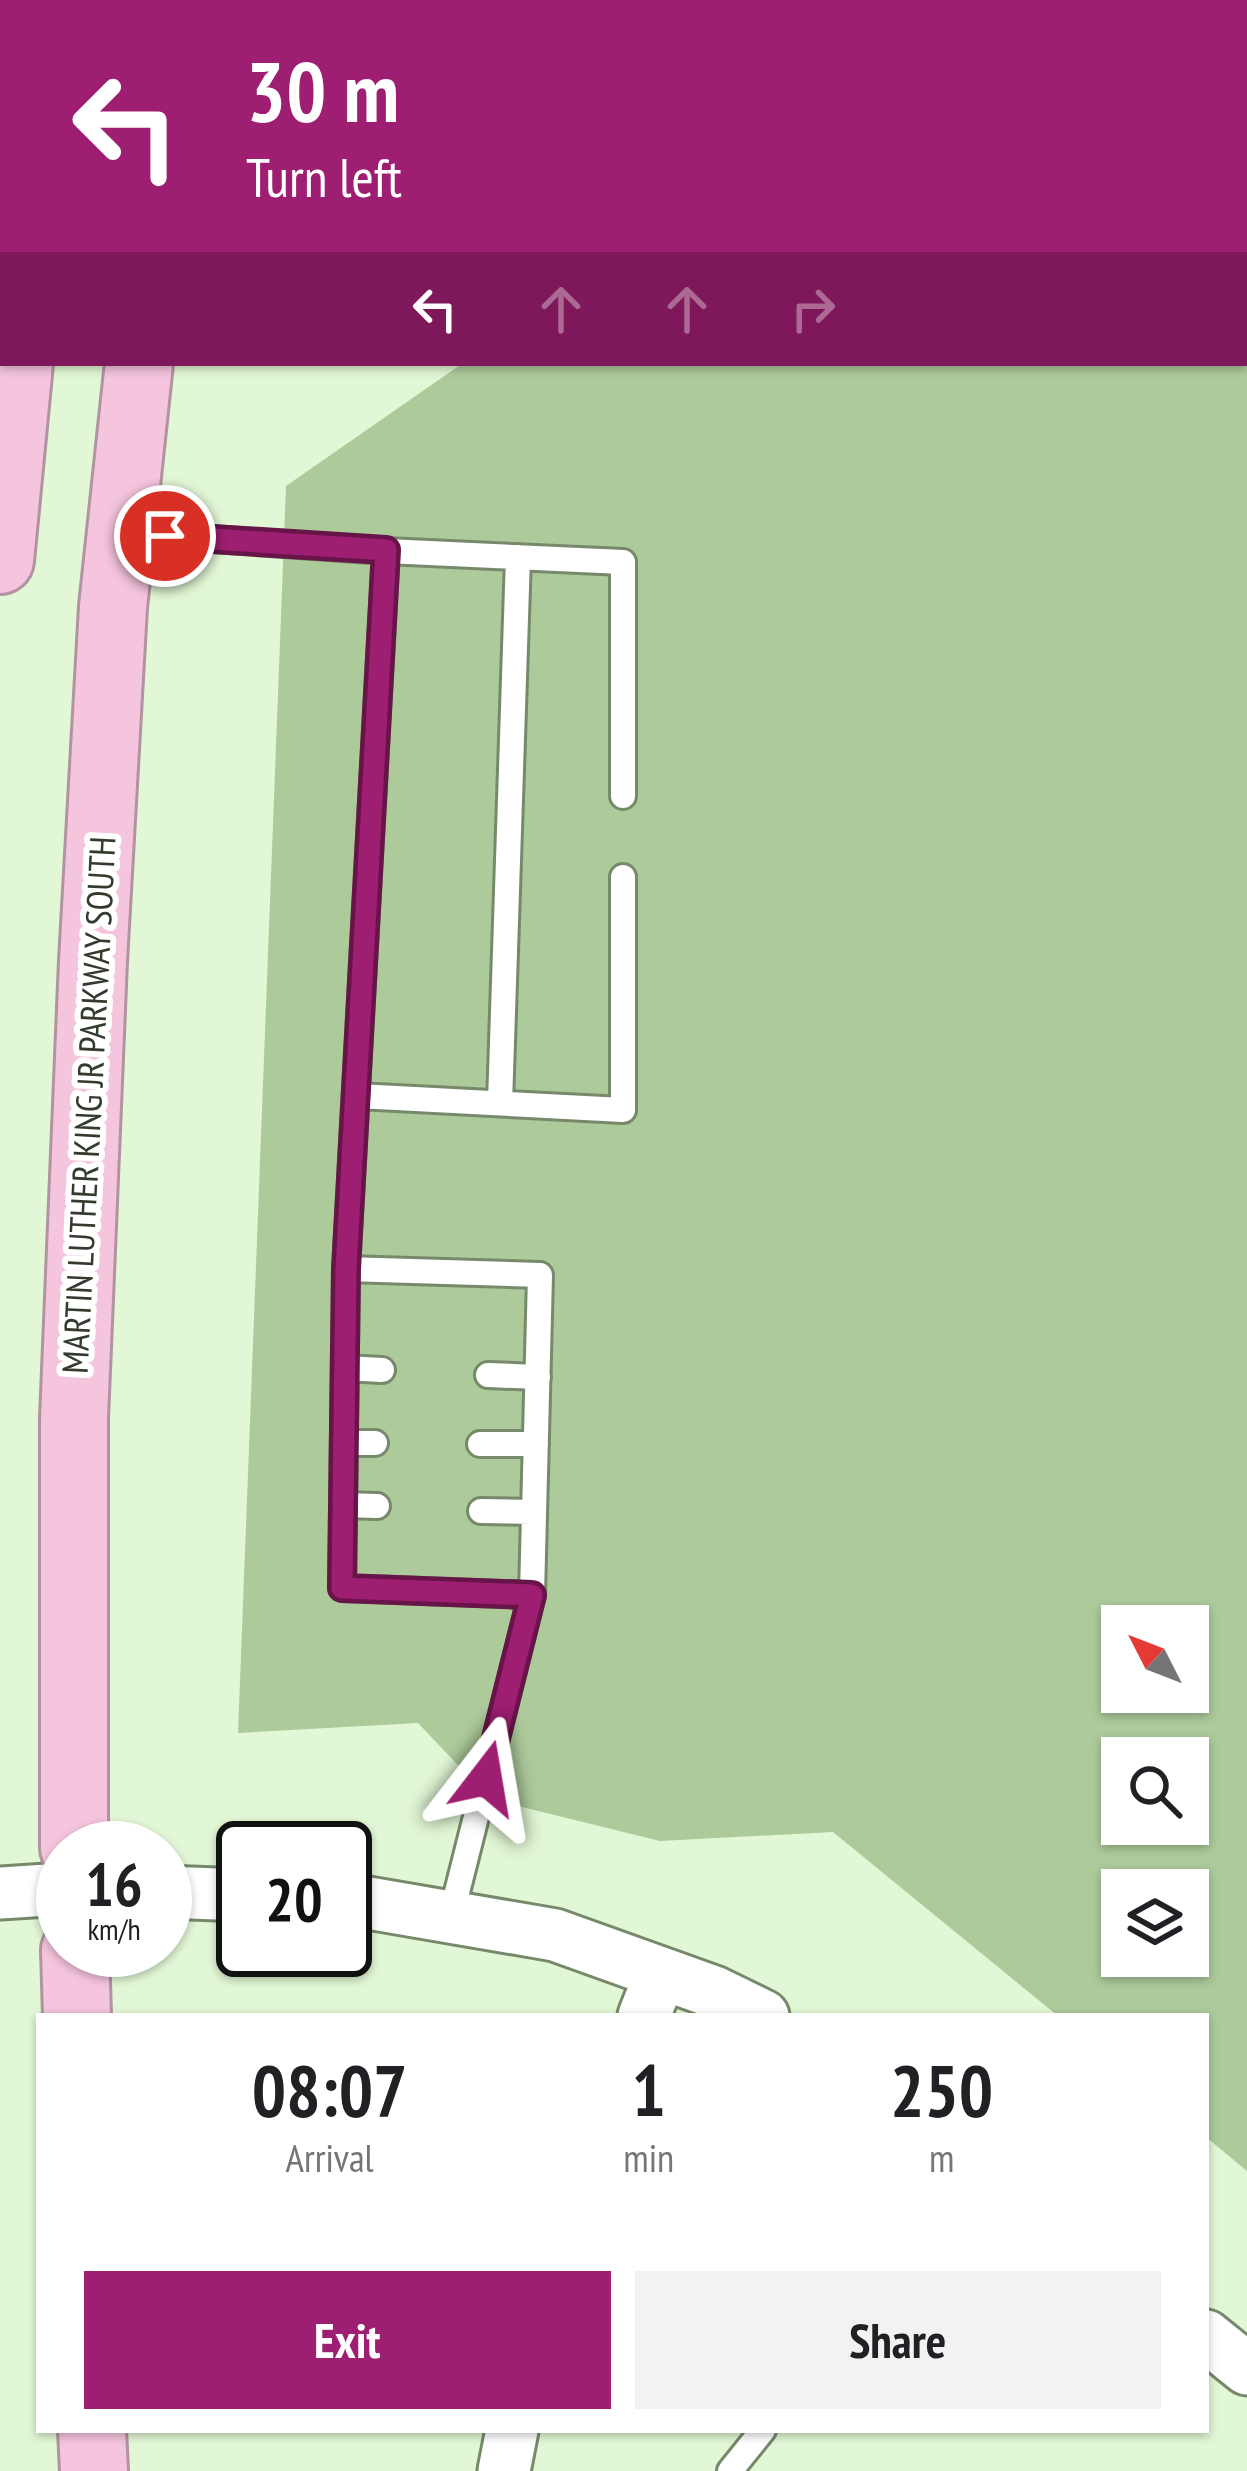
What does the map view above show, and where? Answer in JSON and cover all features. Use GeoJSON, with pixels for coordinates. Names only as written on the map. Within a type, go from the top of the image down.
{"type":"FeatureCollection","features":[{"type":"Feature","properties":{"kind":"highway"},"geometry":{"type":"LineString","coordinates":[[0,560],[19,366]]}},
{"type":"Feature","properties":{"kind":"highway","name":"MARTIN LUTHER KING JR PARKWAY SOUTH"},"geometry":{"type":"LineString","coordinates":[[74,1821],[74,1418],[93,962],[113,607],[139,366]]}},
{"type":"Feature","properties":{"kind":"highway"},"geometry":{"type":"LineString","coordinates":[[76,1977],[77,2013]]}},
{"type":"Feature","properties":{"kind":"highway"},"geometry":{"type":"LineString","coordinates":[[92,2433],[94,2471]]}},
{"type":"Feature","properties":{"kind":"street"},"geometry":{"type":"LineString","coordinates":[[0,1894],[36,1891]]}},
{"type":"Feature","properties":{"kind":"street"},"geometry":{"type":"LineString","coordinates":[[372,1903],[555,1935],[652,1994],[748,2013]]}},
{"type":"Feature","properties":{"kind":"street"},"geometry":{"type":"LineString","coordinates":[[1209,2338],[1247,2368]]}},
{"type":"Feature","properties":{"kind":"street"},"geometry":{"type":"LineString","coordinates":[[504,2471],[511,2433]]}},
{"type":"Feature","properties":{"kind":"lane"},"geometry":{"type":"LineString","coordinates":[[121,533],[622,562],[623,796]]}},
{"type":"Feature","properties":{"kind":"lane"},"geometry":{"type":"LineString","coordinates":[[386,550],[346,1269],[342,1588],[532,1595]]}},
{"type":"Feature","properties":{"kind":"lane"},"geometry":{"type":"LineString","coordinates":[[500,1102],[518,557]]}},
{"type":"Feature","properties":{"kind":"lane"},"geometry":{"type":"LineString","coordinates":[[358,1096],[623,1109],[623,877]]}},
{"type":"Feature","properties":{"kind":"lane"},"geometry":{"type":"LineString","coordinates":[[346,1269],[540,1274],[532,1595],[451,1916]]}},
{"type":"Feature","properties":{"kind":"lane"},"geometry":{"type":"LineString","coordinates":[[345,1368],[382,1370]]}},
{"type":"Feature","properties":{"kind":"lane"},"geometry":{"type":"LineString","coordinates":[[488,1375],[538,1377]]}},
{"type":"Feature","properties":{"kind":"lane"},"geometry":{"type":"LineString","coordinates":[[344,1443],[375,1443]]}},
{"type":"Feature","properties":{"kind":"lane"},"geometry":{"type":"LineString","coordinates":[[480,1444],[536,1444]]}},
{"type":"Feature","properties":{"kind":"lane"},"geometry":{"type":"LineString","coordinates":[[343,1505],[377,1506]]}},
{"type":"Feature","properties":{"kind":"lane"},"geometry":{"type":"LineString","coordinates":[[481,1511],[534,1512]]}},
{"type":"Feature","properties":{"kind":"lane"},"geometry":{"type":"LineString","coordinates":[[730,2471],[761,2433]]}},
{"type":"Feature","properties":{"kind":"green space"},"geometry":{"type":"Polygon","coordinates":[[[459,366],[1247,366],[1247,2171],[1209,2139],[1209,2013],[1054,2013],[833,1832],[660,1841],[490,1799],[418,1723],[238,1733],[286,486],[459,366]]]}},
{"type":"Feature","properties":{"kind":"route"},"geometry":{"type":"LineString","coordinates":[[165,536],[386,550],[346,1269],[342,1588],[532,1595],[486,1778]]}}]}
